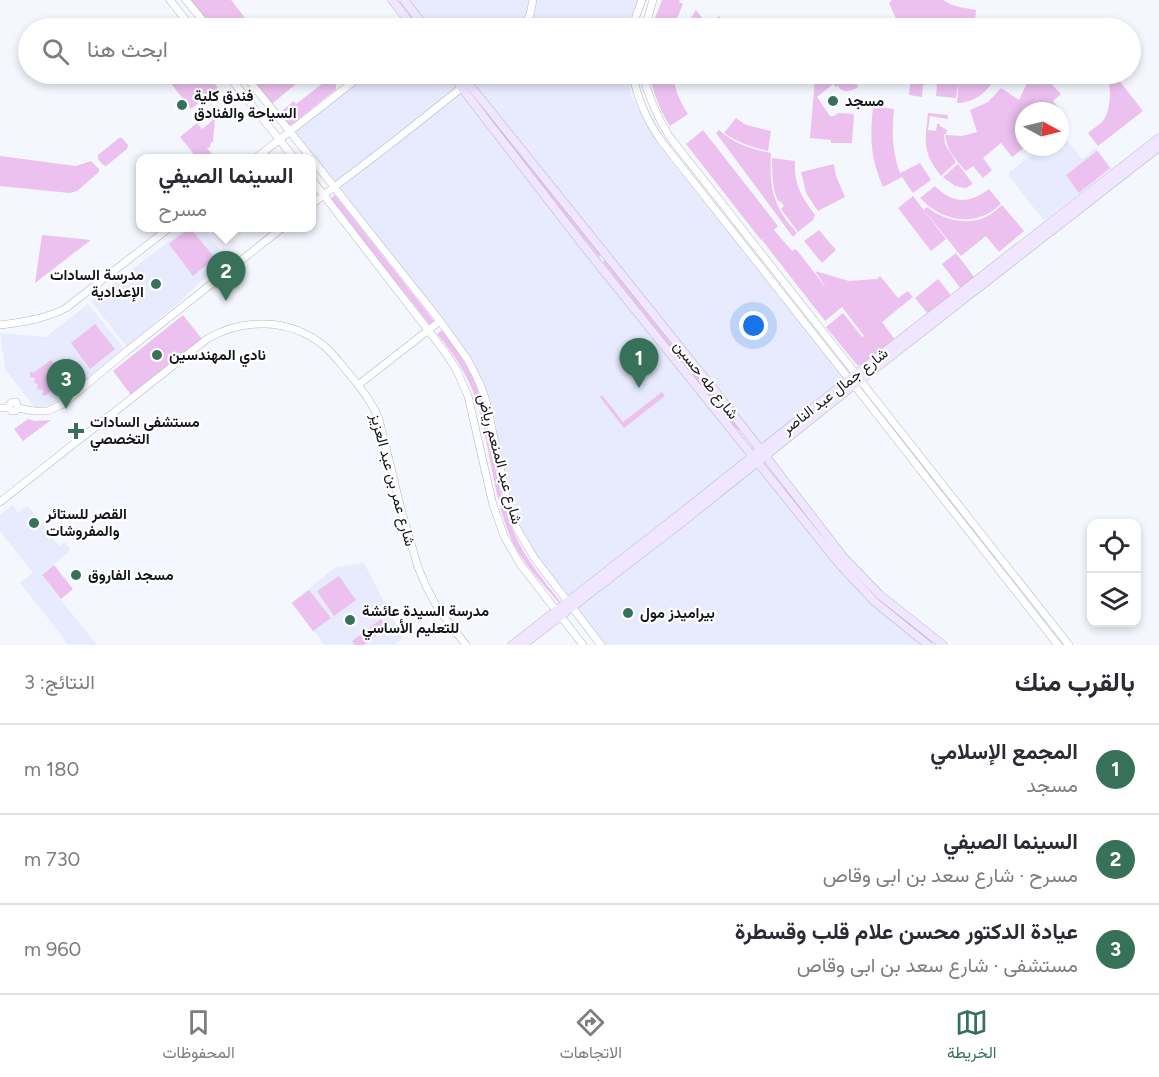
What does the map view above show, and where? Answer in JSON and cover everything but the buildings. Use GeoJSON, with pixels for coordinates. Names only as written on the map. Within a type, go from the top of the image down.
{"type":"FeatureCollection","features":[{"type":"Feature","properties":{"kind":"main road"},"geometry":{"type":"LineString","coordinates":[[392,0],[406,18]]}},
{"type":"Feature","properties":{"kind":"main road"},"geometry":{"type":"LineString","coordinates":[[404,0],[416,18]]}},
{"type":"Feature","properties":{"kind":"main road","name":"شارع طه حسين"},"geometry":{"type":"LineString","coordinates":[[465,85],[604,252],[839,551],[866,582],[943,645]]}},
{"type":"Feature","properties":{"kind":"main road","name":"شارع طه حسين"},"geometry":{"type":"LineString","coordinates":[[465,85],[596,260],[853,580],[882,608],[928,645]]}},
{"type":"Feature","properties":{"kind":"main road","name":"شارع جمال عبد الناصر"},"geometry":{"type":"LineString","coordinates":[[920,329],[1159,138]]}},
{"type":"Feature","properties":{"kind":"main road","name":"شارع جمال عبد الناصر"},"geometry":{"type":"LineString","coordinates":[[523,645],[569,605],[911,336],[1159,147]]}},
{"type":"Feature","properties":{"kind":"main road"},"geometry":{"type":"LineString","coordinates":[[596,260],[604,252]]}},
{"type":"Feature","properties":{"kind":"main road","name":"شارع جمال عبد الناصر"},"geometry":{"type":"LineString","coordinates":[[512,645],[559,613]]}},
{"type":"Feature","properties":{"kind":"street"},"geometry":{"type":"LineString","coordinates":[[170,0],[185,18]]}},
{"type":"Feature","properties":{"kind":"street"},"geometry":{"type":"LineString","coordinates":[[186,0],[200,18]]}},
{"type":"Feature","properties":{"kind":"street"},"geometry":{"type":"LineString","coordinates":[[528,18],[532,0]]}},
{"type":"Feature","properties":{"kind":"street"},"geometry":{"type":"LineString","coordinates":[[637,18],[642,0]]}},
{"type":"Feature","properties":{"kind":"street"},"geometry":{"type":"LineString","coordinates":[[648,18],[653,0]]}},
{"type":"Feature","properties":{"kind":"street"},"geometry":{"type":"LineString","coordinates":[[235,84],[290,154]]}},
{"type":"Feature","properties":{"kind":"street","name":"شارع عبد المنعم رياض"},"geometry":{"type":"LineString","coordinates":[[252,84],[307,154]]}},
{"type":"Feature","properties":{"kind":"street"},"geometry":{"type":"LineString","coordinates":[[262,154],[350,84]]}},
{"type":"Feature","properties":{"kind":"street"},"geometry":{"type":"LineString","coordinates":[[635,84],[642,109],[662,142],[1069,645]]}},
{"type":"Feature","properties":{"kind":"street"},"geometry":{"type":"LineString","coordinates":[[646,84],[652,105],[669,136],[1058,645]]}},
{"type":"Feature","properties":{"kind":"street"},"geometry":{"type":"LineString","coordinates":[[316,201],[465,85]]}},
{"type":"Feature","properties":{"kind":"street"},"geometry":{"type":"LineString","coordinates":[[662,142],[669,136]]}},
{"type":"Feature","properties":{"kind":"street","name":"شارع عبد المنعم رياض"},"geometry":{"type":"LineString","coordinates":[[316,165],[464,353],[480,384],[488,410],[508,504],[516,527],[534,559],[601,645]]}},
{"type":"Feature","properties":{"kind":"street","name":"شارع عبد المنعم رياض"},"geometry":{"type":"LineString","coordinates":[[316,185],[456,369],[468,396],[493,505],[504,536],[520,564],[583,645]]}},
{"type":"Feature","properties":{"kind":"street"},"geometry":{"type":"LineString","coordinates":[[0,325],[37,320],[66,308],[164,232]]}},
{"type":"Feature","properties":{"kind":"street"},"geometry":{"type":"LineString","coordinates":[[0,408],[9,408],[14,411],[18,408],[48,411],[63,404],[277,232]]}},
{"type":"Feature","properties":{"kind":"street"},"geometry":{"type":"LineString","coordinates":[[358,385],[440,321]]}},
{"type":"Feature","properties":{"kind":"street","name":"شارع عمر بن عبد العزيز"},"geometry":{"type":"LineString","coordinates":[[0,502],[207,339],[230,328],[247,324],[280,325],[303,332],[329,350],[358,385],[379,418],[411,548],[422,577],[437,607],[466,645]]}},
{"type":"Feature","properties":{"kind":"shaded area"},"geometry":{"type":"Polygon","coordinates":[[[189,0],[231,0],[245,18],[203,18],[189,0]]]}},
{"type":"Feature","properties":{"kind":"shaded area"},"geometry":{"type":"Polygon","coordinates":[[[408,0],[641,0],[636,18],[422,18],[408,0]]]}},
{"type":"Feature","properties":{"kind":"shaded area"},"geometry":{"type":"Polygon","coordinates":[[[662,0],[680,0],[679,2],[683,4],[677,18],[655,18],[662,0]]]}},
{"type":"Feature","properties":{"kind":"shaded area"},"geometry":{"type":"Polygon","coordinates":[[[892,0],[943,0],[955,6],[976,10],[975,18],[896,18],[889,3],[892,0]]]}},
{"type":"Feature","properties":{"kind":"shaded area"},"geometry":{"type":"Polygon","coordinates":[[[696,10],[702,18],[691,18],[696,10]]]}},
{"type":"Feature","properties":{"kind":"shaded area"},"geometry":{"type":"Polygon","coordinates":[[[171,84],[215,84],[218,88],[191,109],[171,84]]]}},
{"type":"Feature","properties":{"kind":"shaded area"},"geometry":{"type":"Polygon","coordinates":[[[255,84],[296,84],[272,104],[255,84]]]}},
{"type":"Feature","properties":{"kind":"shaded area"},"geometry":{"type":"Polygon","coordinates":[[[322,84],[336,84],[336,89],[294,123],[287,124],[279,113],[294,101],[296,104],[322,84]]]}},
{"type":"Feature","properties":{"kind":"shaded area"},"geometry":{"type":"Polygon","coordinates":[[[354,84],[465,84],[856,577],[876,598],[934,645],[602,645],[536,560],[511,511],[487,411],[468,361],[316,166],[316,154],[306,154],[290,133],[354,84]]]}},
{"type":"Feature","properties":{"kind":"shaded area"},"geometry":{"type":"Polygon","coordinates":[[[470,84],[630,84],[631,96],[660,147],[848,383],[760,452],[470,84]]]}},
{"type":"Feature","properties":{"kind":"shaded area"},"geometry":{"type":"Polygon","coordinates":[[[652,84],[675,84],[688,114],[670,126],[652,84]]]}},
{"type":"Feature","properties":{"kind":"shaded area"},"geometry":{"type":"Polygon","coordinates":[[[814,84],[833,84],[817,97],[830,116],[838,113],[854,114],[852,143],[831,143],[831,140],[810,138],[814,84]]]}},
{"type":"Feature","properties":{"kind":"shaded area"},"geometry":{"type":"Polygon","coordinates":[[[833,84],[858,85],[857,88],[846,91],[833,84]]]}},
{"type":"Feature","properties":{"kind":"shaded area"},"geometry":{"type":"Polygon","coordinates":[[[910,84],[925,84],[923,85],[922,97],[909,95],[910,84]]]}},
{"type":"Feature","properties":{"kind":"shaded area"},"geometry":{"type":"Polygon","coordinates":[[[935,84],[958,84],[956,98],[936,96],[937,85],[935,84]]]}},
{"type":"Feature","properties":{"kind":"shaded area"},"geometry":{"type":"Polygon","coordinates":[[[959,84],[991,84],[976,98],[957,103],[959,84]]]}},
{"type":"Feature","properties":{"kind":"shaded area"},"geometry":{"type":"Polygon","coordinates":[[[1026,84],[1052,84],[1061,94],[1054,102],[1015,102],[1015,155],[1012,157],[1001,143],[983,158],[992,170],[983,178],[973,166],[966,171],[950,151],[945,135],[962,136],[977,132],[970,110],[988,102],[1001,88],[1019,100],[1026,84]]]}},
{"type":"Feature","properties":{"kind":"shaded area"},"geometry":{"type":"Polygon","coordinates":[[[1122,84],[1143,111],[1098,146],[1088,133],[1106,116],[1109,104],[1109,85],[1122,84]]]}},
{"type":"Feature","properties":{"kind":"shaded area"},"geometry":{"type":"Polygon","coordinates":[[[468,89],[601,255],[599,257],[465,91],[468,89]]]}},
{"type":"Feature","properties":{"kind":"shaded area"},"geometry":{"type":"Polygon","coordinates":[[[873,107],[894,109],[893,141],[900,173],[920,163],[931,180],[913,193],[902,177],[883,187],[876,166],[871,138],[873,107]]]}},
{"type":"Feature","properties":{"kind":"shaded area"},"geometry":{"type":"Polygon","coordinates":[[[208,109],[215,119],[213,142],[207,148],[212,154],[194,154],[180,137],[197,123],[202,129],[213,120],[206,110],[208,109]]]}},
{"type":"Feature","properties":{"kind":"shaded area"},"geometry":{"type":"Polygon","coordinates":[[[928,113],[948,115],[947,122],[947,119],[930,116],[928,130],[936,131],[937,124],[940,124],[947,130],[944,134],[945,144],[956,162],[941,176],[926,146],[928,113]]]}},
{"type":"Feature","properties":{"kind":"shaded area"},"geometry":{"type":"Polygon","coordinates":[[[736,118],[746,125],[771,131],[768,151],[745,144],[724,133],[736,118]]]}},
{"type":"Feature","properties":{"kind":"shaded area"},"geometry":{"type":"Polygon","coordinates":[[[703,130],[778,226],[774,230],[792,251],[796,249],[827,289],[815,271],[849,281],[877,279],[880,276],[898,298],[908,291],[913,297],[882,322],[895,340],[862,365],[857,365],[826,327],[843,313],[862,337],[864,336],[842,307],[825,321],[762,240],[766,236],[761,240],[686,144],[703,130]]]}},
{"type":"Feature","properties":{"kind":"shaded area"},"geometry":{"type":"Polygon","coordinates":[[[719,130],[744,145],[771,153],[772,189],[782,213],[797,233],[793,237],[716,133],[719,130]]]}},
{"type":"Feature","properties":{"kind":"shaded area"},"geometry":{"type":"Polygon","coordinates":[[[122,138],[128,145],[127,149],[106,166],[103,165],[98,155],[122,138]]]}},
{"type":"Feature","properties":{"kind":"shaded area"},"geometry":{"type":"Polygon","coordinates":[[[1069,143],[1082,159],[1096,148],[1112,168],[1044,221],[1009,176],[1009,172],[1030,156],[1069,156],[1069,143]]]}},
{"type":"Feature","properties":{"kind":"shaded area"},"geometry":{"type":"Polygon","coordinates":[[[1097,151],[1110,168],[1079,193],[1066,175],[1097,151]]]}},
{"type":"Feature","properties":{"kind":"shaded area"},"geometry":{"type":"Polygon","coordinates":[[[0,156],[76,166],[91,161],[99,172],[77,191],[70,193],[0,186],[0,156]]]}},
{"type":"Feature","properties":{"kind":"shaded area"},"geometry":{"type":"Polygon","coordinates":[[[772,158],[795,161],[799,190],[815,215],[813,220],[798,232],[781,209],[784,206],[776,196],[772,158]]]}},
{"type":"Feature","properties":{"kind":"shaded area"},"geometry":{"type":"Polygon","coordinates":[[[834,164],[836,176],[845,197],[818,211],[806,193],[801,172],[834,164]]]}},
{"type":"Feature","properties":{"kind":"shaded area"},"geometry":{"type":"Polygon","coordinates":[[[958,164],[973,184],[966,188],[955,186],[943,177],[958,164]]]}},
{"type":"Feature","properties":{"kind":"shaded area"},"geometry":{"type":"Polygon","coordinates":[[[935,186],[948,196],[961,200],[975,197],[989,189],[1001,204],[989,213],[976,218],[950,217],[934,210],[920,198],[935,186]]]}},
{"type":"Feature","properties":{"kind":"shaded area"},"geometry":{"type":"Polygon","coordinates":[[[335,195],[434,321],[430,325],[330,199],[335,195]]]}},
{"type":"Feature","properties":{"kind":"shaded area"},"geometry":{"type":"Polygon","coordinates":[[[913,196],[946,239],[931,251],[898,208],[913,196]]]}},
{"type":"Feature","properties":{"kind":"shaded area"},"geometry":{"type":"Polygon","coordinates":[[[1002,205],[1024,231],[999,252],[986,236],[961,256],[924,210],[927,207],[948,218],[971,221],[986,217],[1002,205]]]}},
{"type":"Feature","properties":{"kind":"shaded area"},"geometry":{"type":"Polygon","coordinates":[[[819,230],[836,250],[822,263],[804,241],[819,230]]]}},
{"type":"Feature","properties":{"kind":"shaded area","name":"مدرسة السادات الإعدادية"},"geometry":{"type":"Polygon","coordinates":[[[181,232],[206,232],[229,261],[209,274],[126,346],[91,301],[181,232]]]}},
{"type":"Feature","properties":{"kind":"shaded area"},"geometry":{"type":"Polygon","coordinates":[[[185,232],[193,232],[215,258],[193,276],[169,244],[185,232]]]}},
{"type":"Feature","properties":{"kind":"shaded area"},"geometry":{"type":"Polygon","coordinates":[[[42,235],[91,240],[35,283],[42,235]]]}},
{"type":"Feature","properties":{"kind":"shaded area"},"geometry":{"type":"Polygon","coordinates":[[[956,253],[975,278],[961,289],[942,264],[956,253]]]}},
{"type":"Feature","properties":{"kind":"shaded area"},"geometry":{"type":"Polygon","coordinates":[[[605,260],[743,433],[733,426],[603,262],[605,260]]]}},
{"type":"Feature","properties":{"kind":"shaded area"},"geometry":{"type":"Polygon","coordinates":[[[938,279],[950,294],[949,299],[929,315],[915,298],[938,279]]]}},
{"type":"Feature","properties":{"kind":"shaded area"},"geometry":{"type":"Polygon","coordinates":[[[88,304],[124,348],[61,400],[46,407],[35,408],[5,369],[0,333],[46,337],[88,304]]]}},
{"type":"Feature","properties":{"kind":"shaded area","name":"نادي المهندسين"},"geometry":{"type":"Polygon","coordinates":[[[183,315],[202,339],[131,395],[113,371],[183,315]]]}},
{"type":"Feature","properties":{"kind":"shaded area"},"geometry":{"type":"Polygon","coordinates":[[[95,324],[115,349],[90,369],[71,343],[95,324]]]}},
{"type":"Feature","properties":{"kind":"shaded area"},"geometry":{"type":"Polygon","coordinates":[[[442,330],[472,376],[479,394],[510,523],[526,555],[561,605],[525,563],[509,534],[499,503],[478,405],[461,368],[437,334],[442,330]]]}},
{"type":"Feature","properties":{"kind":"shaded area"},"geometry":{"type":"Polygon","coordinates":[[[51,360],[64,377],[62,382],[45,396],[42,395],[43,390],[37,389],[38,384],[34,383],[35,378],[30,377],[30,373],[51,360]]]}},
{"type":"Feature","properties":{"kind":"shaded area"},"geometry":{"type":"Polygon","coordinates":[[[662,392],[665,396],[624,428],[600,397],[602,395],[623,422],[662,392]]]}},
{"type":"Feature","properties":{"kind":"shaded area"},"geometry":{"type":"Polygon","coordinates":[[[28,419],[51,420],[23,441],[14,429],[28,419]]]}},
{"type":"Feature","properties":{"kind":"shaded area"},"geometry":{"type":"Polygon","coordinates":[[[12,505],[18,512],[28,506],[59,546],[65,542],[71,550],[41,575],[97,645],[67,645],[20,583],[33,573],[0,531],[0,515],[12,505]]]}},
{"type":"Feature","properties":{"kind":"shaded area","name":"مدرسة السيدة عائشة للتعليم الأساسي"},"geometry":{"type":"Polygon","coordinates":[[[364,563],[403,638],[394,645],[325,645],[291,603],[336,567],[364,563]]]}},
{"type":"Feature","properties":{"kind":"shaded area"},"geometry":{"type":"Polygon","coordinates":[[[54,565],[73,589],[61,599],[42,575],[54,565]]]}},
{"type":"Feature","properties":{"kind":"shaded area"},"geometry":{"type":"Polygon","coordinates":[[[339,576],[356,600],[334,616],[317,591],[339,576]]]}},
{"type":"Feature","properties":{"kind":"shaded area"},"geometry":{"type":"Polygon","coordinates":[[[309,590],[331,618],[313,631],[292,603],[309,590]]]}},
{"type":"Feature","properties":{"kind":"shaded area"},"geometry":{"type":"Polygon","coordinates":[[[381,619],[387,627],[364,645],[355,645],[352,641],[381,619]]]}},
{"type":"Feature","properties":{"kind":"place","name":"مسجد"},"geometry":{"type":"Point","coordinates":[833,101]}},
{"type":"Feature","properties":{"kind":"place","name":"فندق كلية السياحة والفنادق"},"geometry":{"type":"Point","coordinates":[182,105]}},
{"type":"Feature","properties":{"kind":"place","name":"مدرسة السادات الإعدادية"},"geometry":{"type":"Point","coordinates":[156,284]}},
{"type":"Feature","properties":{"kind":"place","name":"السينما الصيفي"},"geometry":{"type":"Point","coordinates":[226,301]}},
{"type":"Feature","properties":{"kind":"place","name":"نادي المهندسين"},"geometry":{"type":"Point","coordinates":[157,355]}},
{"type":"Feature","properties":{"kind":"place","name":"المجمع الإسلامي"},"geometry":{"type":"Point","coordinates":[639,388]}},
{"type":"Feature","properties":{"kind":"place","name":"عيادة الدكتور محسن علام قلب وقسطرة"},"geometry":{"type":"Point","coordinates":[66,409]}},
{"type":"Feature","properties":{"kind":"place","name":"مستشفى السادات التخصصي"},"geometry":{"type":"Point","coordinates":[76,431]}},
{"type":"Feature","properties":{"kind":"place","name":"القصر للستائر والمفروشات"},"geometry":{"type":"Point","coordinates":[34,523]}},
{"type":"Feature","properties":{"kind":"place","name":"مسجد الفاروق"},"geometry":{"type":"Point","coordinates":[76,575]}},
{"type":"Feature","properties":{"kind":"place","name":"بيراميدز مول"},"geometry":{"type":"Point","coordinates":[628,613]}},
{"type":"Feature","properties":{"kind":"place","name":"مدرسة السيدة عائشة للتعليم الأساسي"},"geometry":{"type":"Point","coordinates":[350,620]}}]}
